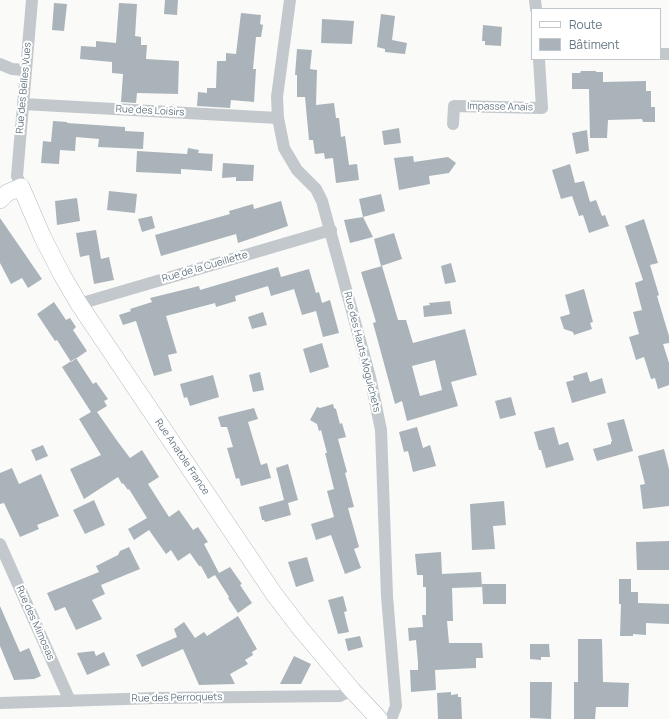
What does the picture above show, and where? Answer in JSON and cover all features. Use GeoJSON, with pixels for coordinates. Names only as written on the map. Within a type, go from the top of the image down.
{"type":"FeatureCollection","features":[{"type":"Feature","properties":{"kind":"street","name":"Rue des Belles Vues"},"geometry":{"type":"LineString","coordinates":[[19,181],[25,70],[32,0]]}},
{"type":"Feature","properties":{"kind":"street","name":"Rue des Hauts Moguichets"},"geometry":{"type":"LineString","coordinates":[[290,0],[277,98],[278,118],[284,148],[297,170],[316,189],[322,201],[370,377],[381,430],[387,596],[396,706],[390,719]]}},
{"type":"Feature","properties":{"kind":"street","name":"Impasse Anaïs"},"geometry":{"type":"LineString","coordinates":[[453,124],[454,106],[542,108],[539,60]]}},
{"type":"Feature","properties":{"kind":"street"},"geometry":{"type":"LineString","coordinates":[[0,64],[12,69],[25,70]]}},
{"type":"Feature","properties":{"kind":"street","name":"Rue des Loisirs"},"geometry":{"type":"LineString","coordinates":[[23,104],[278,118]]}},
{"type":"Feature","properties":{"kind":"street"},"geometry":{"type":"LineString","coordinates":[[0,200],[19,181]]}},
{"type":"Feature","properties":{"kind":"street","name":"Rue Anatole France"},"geometry":{"type":"LineString","coordinates":[[19,181],[43,238],[79,304],[274,594],[300,628],[352,690],[379,719]]}},
{"type":"Feature","properties":{"kind":"street","name":"Rue de la Cueillette"},"geometry":{"type":"LineString","coordinates":[[79,304],[331,230]]}},
{"type":"Feature","properties":{"kind":"street","name":"Rue des Mimosas"},"geometry":{"type":"LineString","coordinates":[[0,544],[70,701]]}},
{"type":"Feature","properties":{"kind":"street","name":"Rue des Perroquets"},"geometry":{"type":"LineString","coordinates":[[0,703],[156,698],[340,696],[352,690]]}},
{"type":"Feature","properties":{"kind":"building"},"geometry":{"type":"Polygon","coordinates":[[[165,0],[178,0],[177,15],[164,14],[165,0]]]}},
{"type":"Feature","properties":{"kind":"building"},"geometry":{"type":"Polygon","coordinates":[[[54,3],[67,4],[64,31],[52,30],[54,3]]]}},
{"type":"Feature","properties":{"kind":"building"},"geometry":{"type":"Polygon","coordinates":[[[119,3],[137,4],[135,36],[141,37],[141,45],[147,45],[146,59],[179,61],[178,94],[137,93],[136,103],[121,102],[123,74],[112,73],[112,62],[80,59],[81,46],[96,47],[96,41],[116,43],[119,3]]]}},
{"type":"Feature","properties":{"kind":"building"},"geometry":{"type":"Polygon","coordinates":[[[241,13],[261,15],[260,24],[263,25],[261,37],[256,37],[253,69],[256,69],[254,102],[231,100],[230,108],[197,106],[198,92],[207,93],[207,88],[216,88],[217,61],[226,61],[226,53],[236,54],[241,13]]]}},
{"type":"Feature","properties":{"kind":"building"},"geometry":{"type":"Polygon","coordinates":[[[381,14],[395,16],[392,40],[407,43],[405,54],[385,52],[385,49],[377,47],[381,14]]]}},
{"type":"Feature","properties":{"kind":"building"},"geometry":{"type":"Polygon","coordinates":[[[322,19],[354,21],[352,44],[321,43],[322,19]]]}},
{"type":"Feature","properties":{"kind":"building"},"geometry":{"type":"Polygon","coordinates":[[[483,25],[502,27],[501,46],[485,45],[485,41],[482,41],[483,25]]]}},
{"type":"Feature","properties":{"kind":"building"},"geometry":{"type":"Polygon","coordinates":[[[297,49],[312,50],[310,69],[317,70],[316,105],[334,103],[336,118],[339,118],[341,137],[345,136],[349,165],[357,164],[359,180],[336,183],[333,158],[325,159],[324,153],[315,154],[313,140],[309,140],[305,97],[297,97],[297,75],[295,75],[297,49]]]}},
{"type":"Feature","properties":{"kind":"building"},"geometry":{"type":"Polygon","coordinates":[[[581,71],[603,72],[603,82],[646,81],[646,91],[651,91],[651,107],[655,107],[655,122],[643,122],[642,119],[608,120],[607,138],[590,138],[589,89],[572,89],[572,73],[580,73],[581,71]]]}},
{"type":"Feature","properties":{"kind":"building"},"geometry":{"type":"Polygon","coordinates":[[[53,121],[125,127],[125,131],[144,132],[143,149],[98,147],[99,139],[76,137],[75,151],[60,150],[59,164],[41,163],[43,141],[51,142],[53,121]]]}},
{"type":"Feature","properties":{"kind":"building"},"geometry":{"type":"Polygon","coordinates":[[[399,128],[401,143],[384,145],[382,131],[399,128]]]}},
{"type":"Feature","properties":{"kind":"building"},"geometry":{"type":"Polygon","coordinates":[[[587,130],[589,151],[576,154],[572,133],[587,130]]]}},
{"type":"Feature","properties":{"kind":"building"},"geometry":{"type":"Polygon","coordinates":[[[188,148],[199,150],[198,153],[213,154],[212,171],[181,169],[181,174],[136,172],[137,151],[187,154],[188,148]]]}},
{"type":"Feature","properties":{"kind":"building"},"geometry":{"type":"Polygon","coordinates":[[[413,156],[414,162],[448,157],[456,163],[449,173],[429,176],[430,184],[399,190],[394,158],[413,156]]]}},
{"type":"Feature","properties":{"kind":"building"},"geometry":{"type":"Polygon","coordinates":[[[223,163],[254,165],[253,181],[236,181],[236,177],[222,178],[223,163]]]}},
{"type":"Feature","properties":{"kind":"building"},"geometry":{"type":"Polygon","coordinates":[[[570,164],[575,183],[584,181],[590,202],[596,200],[602,216],[605,215],[609,226],[589,233],[583,215],[579,216],[572,196],[561,199],[552,170],[570,164]]]}},
{"type":"Feature","properties":{"kind":"building"},"geometry":{"type":"Polygon","coordinates":[[[109,191],[137,194],[135,213],[107,210],[109,191]]]}},
{"type":"Feature","properties":{"kind":"building"},"geometry":{"type":"Polygon","coordinates":[[[381,194],[385,211],[363,217],[359,199],[381,194]]]}},
{"type":"Feature","properties":{"kind":"building"},"geometry":{"type":"Polygon","coordinates":[[[77,198],[80,221],[57,225],[55,201],[77,198]]]}},
{"type":"Feature","properties":{"kind":"building"},"geometry":{"type":"Polygon","coordinates":[[[281,201],[288,226],[238,243],[236,234],[161,256],[155,235],[230,214],[229,211],[253,204],[254,209],[281,201]]]}},
{"type":"Feature","properties":{"kind":"building"},"geometry":{"type":"Polygon","coordinates":[[[152,216],[155,228],[142,232],[138,219],[152,216]]]}},
{"type":"Feature","properties":{"kind":"building"},"geometry":{"type":"Polygon","coordinates":[[[363,217],[373,237],[350,243],[344,220],[363,217]]]}},
{"type":"Feature","properties":{"kind":"building"},"geometry":{"type":"Polygon","coordinates":[[[0,218],[42,279],[28,288],[22,278],[11,284],[0,263],[0,218]]]}},
{"type":"Feature","properties":{"kind":"building"},"geometry":{"type":"Polygon","coordinates":[[[644,219],[658,263],[650,265],[659,295],[657,296],[669,336],[669,343],[663,344],[669,363],[669,385],[658,389],[655,378],[651,379],[644,357],[636,360],[629,337],[639,334],[633,312],[642,310],[635,283],[643,280],[625,226],[644,219]]]}},
{"type":"Feature","properties":{"kind":"building"},"geometry":{"type":"Polygon","coordinates":[[[96,230],[101,259],[109,257],[114,280],[94,284],[89,255],[80,257],[76,233],[96,230]]]}},
{"type":"Feature","properties":{"kind":"building"},"geometry":{"type":"Polygon","coordinates":[[[394,233],[402,259],[381,266],[374,239],[394,233]]]}},
{"type":"Feature","properties":{"kind":"building"},"geometry":{"type":"Polygon","coordinates":[[[451,263],[456,282],[445,284],[441,266],[451,263]]]}},
{"type":"Feature","properties":{"kind":"building"},"geometry":{"type":"Polygon","coordinates":[[[382,266],[398,320],[406,320],[413,343],[465,329],[477,375],[451,382],[458,406],[407,421],[402,401],[395,404],[373,323],[376,322],[361,272],[382,266]],[[435,360],[412,366],[420,396],[442,390],[435,360]]]}},
{"type":"Feature","properties":{"kind":"building"},"geometry":{"type":"Polygon","coordinates":[[[278,267],[281,277],[309,269],[316,293],[319,292],[322,303],[330,300],[339,333],[323,337],[316,311],[302,315],[294,289],[271,296],[268,286],[235,296],[236,301],[216,307],[215,303],[166,316],[177,353],[168,355],[172,371],[154,376],[136,321],[123,325],[119,315],[131,311],[130,309],[152,302],[150,298],[199,286],[200,290],[278,267]]]}},
{"type":"Feature","properties":{"kind":"building"},"geometry":{"type":"Polygon","coordinates":[[[584,289],[593,322],[590,323],[592,329],[574,335],[573,332],[564,329],[560,317],[570,314],[565,295],[584,289]]]}},
{"type":"Feature","properties":{"kind":"building"},"geometry":{"type":"Polygon","coordinates":[[[450,301],[452,314],[424,317],[423,306],[430,305],[429,303],[450,301]]]}},
{"type":"Feature","properties":{"kind":"building"},"geometry":{"type":"Polygon","coordinates":[[[54,302],[66,320],[70,318],[76,327],[73,330],[87,351],[71,362],[57,340],[55,341],[37,314],[54,302]]]}},
{"type":"Feature","properties":{"kind":"building"},"geometry":{"type":"Polygon","coordinates":[[[263,312],[267,325],[252,329],[248,317],[263,312]]]}},
{"type":"Feature","properties":{"kind":"building"},"geometry":{"type":"Polygon","coordinates":[[[322,343],[329,367],[310,373],[303,349],[322,343]]]}},
{"type":"Feature","properties":{"kind":"building"},"geometry":{"type":"Polygon","coordinates":[[[76,358],[93,384],[96,382],[108,399],[104,401],[107,406],[97,412],[130,458],[142,450],[159,477],[148,484],[169,517],[179,510],[193,530],[198,527],[208,542],[204,544],[219,573],[230,567],[242,584],[240,585],[252,603],[238,613],[215,575],[208,579],[201,566],[199,566],[190,553],[178,561],[171,550],[166,554],[149,530],[134,540],[128,529],[147,518],[129,489],[128,490],[123,483],[122,484],[118,477],[84,499],[70,469],[101,455],[79,419],[91,412],[62,367],[76,358]]]}},
{"type":"Feature","properties":{"kind":"building"},"geometry":{"type":"Polygon","coordinates":[[[260,372],[264,390],[253,392],[249,375],[260,372]]]}},
{"type":"Feature","properties":{"kind":"building"},"geometry":{"type":"Polygon","coordinates":[[[587,372],[590,382],[602,378],[606,393],[572,403],[566,382],[574,380],[573,376],[587,372]]]}},
{"type":"Feature","properties":{"kind":"building"},"geometry":{"type":"Polygon","coordinates":[[[213,375],[219,397],[190,406],[187,397],[184,398],[180,384],[213,375]]]}},
{"type":"Feature","properties":{"kind":"building"},"geometry":{"type":"Polygon","coordinates":[[[511,397],[516,415],[500,419],[495,401],[511,397]]]}},
{"type":"Feature","properties":{"kind":"building"},"geometry":{"type":"Polygon","coordinates":[[[333,404],[340,424],[342,423],[346,437],[338,439],[347,472],[345,473],[354,507],[348,508],[359,547],[354,549],[361,568],[345,574],[331,535],[316,540],[311,524],[334,517],[327,491],[334,489],[325,453],[327,453],[321,430],[319,431],[317,424],[310,420],[317,407],[320,408],[333,404]]]}},
{"type":"Feature","properties":{"kind":"building"},"geometry":{"type":"Polygon","coordinates":[[[254,408],[258,419],[248,422],[261,465],[267,463],[271,478],[241,486],[239,478],[236,479],[227,448],[233,447],[227,427],[221,427],[218,417],[254,408]]]}},
{"type":"Feature","properties":{"kind":"building"},"geometry":{"type":"Polygon","coordinates":[[[624,419],[633,451],[597,461],[593,449],[611,444],[612,441],[607,423],[624,419]]]}},
{"type":"Feature","properties":{"kind":"building"},"geometry":{"type":"Polygon","coordinates":[[[417,427],[423,448],[430,445],[436,466],[413,472],[408,451],[404,452],[399,432],[417,427]]]}},
{"type":"Feature","properties":{"kind":"building"},"geometry":{"type":"Polygon","coordinates":[[[554,427],[559,445],[568,442],[574,460],[546,468],[534,432],[554,427]]]}},
{"type":"Feature","properties":{"kind":"building"},"geometry":{"type":"Polygon","coordinates":[[[43,445],[48,456],[36,461],[31,450],[43,445]]]}},
{"type":"Feature","properties":{"kind":"building"},"geometry":{"type":"Polygon","coordinates":[[[664,449],[669,469],[669,506],[643,509],[640,485],[645,484],[638,456],[664,449]]]}},
{"type":"Feature","properties":{"kind":"building"},"geometry":{"type":"Polygon","coordinates":[[[288,464],[298,500],[288,503],[291,515],[265,522],[262,520],[259,507],[284,500],[276,468],[288,464]]]}},
{"type":"Feature","properties":{"kind":"building"},"geometry":{"type":"Polygon","coordinates":[[[12,468],[19,484],[41,474],[59,516],[37,525],[39,529],[20,537],[4,503],[0,504],[0,473],[12,468]]]}},
{"type":"Feature","properties":{"kind":"building"},"geometry":{"type":"Polygon","coordinates":[[[94,500],[105,525],[85,534],[73,510],[94,500]]]}},
{"type":"Feature","properties":{"kind":"building"},"geometry":{"type":"Polygon","coordinates":[[[504,501],[506,525],[493,526],[495,549],[472,550],[470,504],[504,501]]]}},
{"type":"Feature","properties":{"kind":"building"},"geometry":{"type":"Polygon","coordinates":[[[669,541],[669,570],[637,570],[636,542],[669,541]]]}},
{"type":"Feature","properties":{"kind":"building"},"geometry":{"type":"Polygon","coordinates":[[[129,547],[140,569],[101,585],[105,594],[92,600],[102,619],[76,630],[65,607],[55,611],[47,593],[99,572],[96,566],[118,555],[120,551],[129,547]]]}},
{"type":"Feature","properties":{"kind":"building"},"geometry":{"type":"Polygon","coordinates":[[[441,552],[442,574],[481,572],[482,587],[452,588],[453,621],[447,621],[449,643],[482,643],[483,658],[476,658],[476,668],[435,670],[436,690],[411,692],[410,670],[418,670],[418,662],[416,640],[409,641],[408,628],[423,627],[422,615],[426,615],[426,587],[423,587],[423,575],[417,575],[415,554],[441,552]]]}},
{"type":"Feature","properties":{"kind":"building"},"geometry":{"type":"Polygon","coordinates":[[[307,557],[314,581],[296,587],[288,562],[307,557]]]}},
{"type":"Feature","properties":{"kind":"building"},"geometry":{"type":"Polygon","coordinates":[[[619,579],[631,579],[631,592],[638,592],[638,603],[669,604],[669,624],[646,623],[646,635],[633,634],[633,636],[620,636],[621,604],[619,604],[619,579]]]}},
{"type":"Feature","properties":{"kind":"building"},"geometry":{"type":"Polygon","coordinates":[[[482,584],[506,584],[506,604],[483,604],[482,584]]]}},
{"type":"Feature","properties":{"kind":"building"},"geometry":{"type":"Polygon","coordinates":[[[343,596],[347,611],[344,612],[349,632],[338,634],[328,600],[343,596]]]}},
{"type":"Feature","properties":{"kind":"building"},"geometry":{"type":"Polygon","coordinates":[[[0,606],[20,652],[29,648],[41,676],[34,679],[14,680],[0,646],[0,606]]]}},
{"type":"Feature","properties":{"kind":"building"},"geometry":{"type":"Polygon","coordinates":[[[238,616],[257,649],[252,652],[253,655],[245,660],[248,664],[230,674],[235,684],[199,685],[183,649],[142,667],[136,655],[177,637],[174,629],[184,622],[195,638],[204,632],[207,636],[238,616]]]}},
{"type":"Feature","properties":{"kind":"building"},"geometry":{"type":"Polygon","coordinates":[[[360,636],[363,647],[348,651],[345,639],[360,636]]]}},
{"type":"Feature","properties":{"kind":"building"},"geometry":{"type":"Polygon","coordinates":[[[578,639],[602,639],[603,682],[629,683],[628,707],[596,707],[595,719],[574,719],[574,682],[578,682],[578,639]]]}},
{"type":"Feature","properties":{"kind":"building"},"geometry":{"type":"Polygon","coordinates":[[[530,644],[549,644],[550,657],[541,657],[541,660],[530,659],[530,644]]]}},
{"type":"Feature","properties":{"kind":"building"},"geometry":{"type":"Polygon","coordinates":[[[94,651],[96,656],[104,652],[110,665],[87,675],[77,653],[94,651]]]}},
{"type":"Feature","properties":{"kind":"building"},"geometry":{"type":"Polygon","coordinates":[[[294,656],[311,664],[301,684],[280,684],[294,656]]]}},
{"type":"Feature","properties":{"kind":"building"},"geometry":{"type":"Polygon","coordinates":[[[530,682],[552,682],[551,719],[530,718],[530,682]]]}},
{"type":"Feature","properties":{"kind":"building"},"geometry":{"type":"Polygon","coordinates":[[[451,692],[451,695],[458,694],[458,697],[461,697],[462,719],[438,719],[437,693],[451,692]]]}}]}
